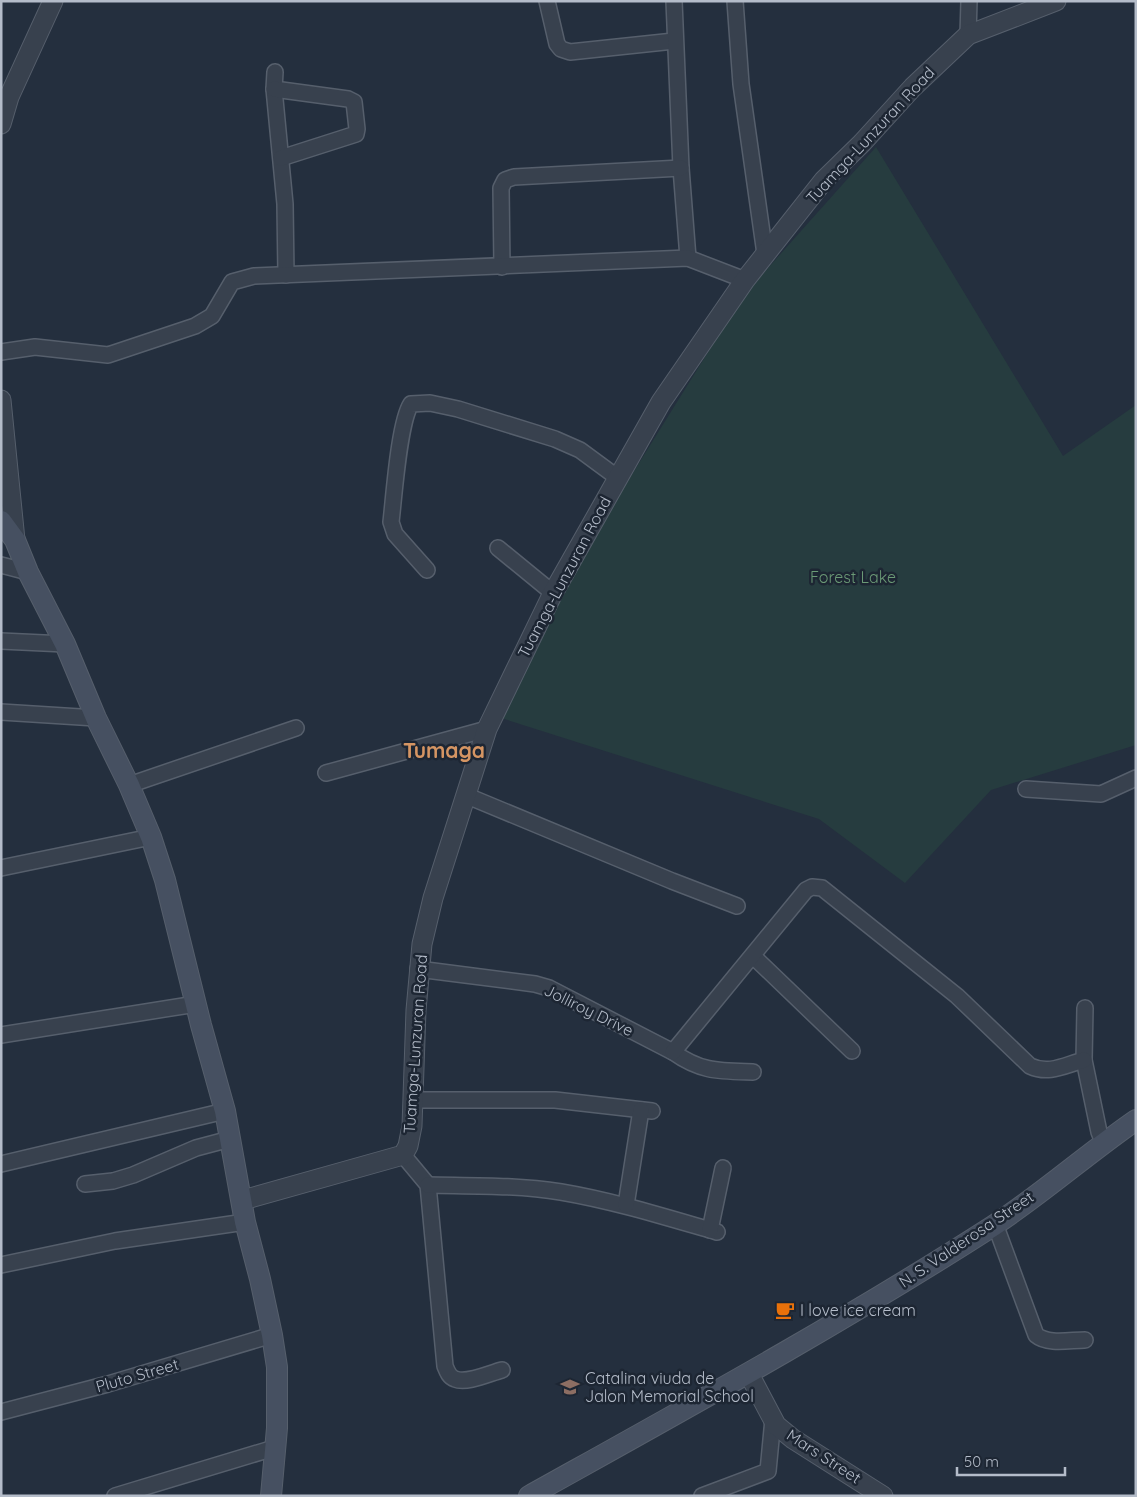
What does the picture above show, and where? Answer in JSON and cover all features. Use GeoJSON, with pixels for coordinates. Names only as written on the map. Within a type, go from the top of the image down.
{"type":"FeatureCollection","features":[{"type":"Feature","properties":{"kind":"main road"},"geometry":{"type":"LineString","coordinates":[[1,521],[15,540],[28,572],[65,644],[96,718],[129,785],[151,837],[165,880],[225,1112],[244,1212],[272,1335],[277,1367],[277,1428],[271,1496]]}},
{"type":"Feature","properties":{"kind":"main road","name":"N. S. Valderosa Street"},"geometry":{"type":"LineString","coordinates":[[529,1496],[749,1374],[868,1304],[995,1224],[1103,1142],[1136,1120]]}},
{"type":"Feature","properties":{"kind":"street"},"geometry":{"type":"LineString","coordinates":[[1,124],[9,97],[53,1]]}},
{"type":"Feature","properties":{"kind":"street"},"geometry":{"type":"LineString","coordinates":[[547,1],[557,44],[561,50],[570,52],[674,41]]}},
{"type":"Feature","properties":{"kind":"street"},"geometry":{"type":"LineString","coordinates":[[674,1],[674,41],[688,258]]}},
{"type":"Feature","properties":{"kind":"street"},"geometry":{"type":"LineString","coordinates":[[735,1],[740,84],[765,254]]}},
{"type":"Feature","properties":{"kind":"street"},"geometry":{"type":"LineString","coordinates":[[968,35],[969,1]]}},
{"type":"Feature","properties":{"kind":"street","name":"Tuamga-Lunzuran Road"},"geometry":{"type":"LineString","coordinates":[[244,1212],[403,1155],[408,1146],[412,1126],[418,968],[433,898],[465,795],[488,729],[552,592],[661,402],[745,280],[824,180],[862,143],[913,87],[968,35],[1056,1]]}},
{"type":"Feature","properties":{"kind":"street"},"geometry":{"type":"LineString","coordinates":[[275,72],[274,89],[285,204],[286,275]]}},
{"type":"Feature","properties":{"kind":"street"},"geometry":{"type":"LineString","coordinates":[[274,89],[348,99],[354,102],[356,107],[358,129],[356,134],[281,158]]}},
{"type":"Feature","properties":{"kind":"street"},"geometry":{"type":"LineString","coordinates":[[502,267],[501,188],[505,180],[681,168]]}},
{"type":"Feature","properties":{"kind":"street"},"geometry":{"type":"LineString","coordinates":[[1,352],[35,347],[108,355],[195,326],[212,316],[232,282],[254,276],[688,258],[745,280]]}},
{"type":"Feature","properties":{"kind":"street"},"geometry":{"type":"LineString","coordinates":[[1,400],[15,540]]}},
{"type":"Feature","properties":{"kind":"street"},"geometry":{"type":"LineString","coordinates":[[427,570],[395,534],[391,522],[402,431],[406,411],[411,404],[430,403],[458,409],[555,439],[580,450],[618,478]]}},
{"type":"Feature","properties":{"kind":"street"},"geometry":{"type":"LineString","coordinates":[[498,548],[552,592]]}},
{"type":"Feature","properties":{"kind":"street"},"geometry":{"type":"LineString","coordinates":[[1,565],[28,572]]}},
{"type":"Feature","properties":{"kind":"street"},"geometry":{"type":"LineString","coordinates":[[1,641],[65,644]]}},
{"type":"Feature","properties":{"kind":"street"},"geometry":{"type":"LineString","coordinates":[[1,712],[96,718]]}},
{"type":"Feature","properties":{"kind":"street"},"geometry":{"type":"LineString","coordinates":[[129,785],[296,728]]}},
{"type":"Feature","properties":{"kind":"street"},"geometry":{"type":"LineString","coordinates":[[326,773],[488,729]]}},
{"type":"Feature","properties":{"kind":"street"},"geometry":{"type":"LineString","coordinates":[[1026,789],[1101,794],[1136,778]]}},
{"type":"Feature","properties":{"kind":"street"},"geometry":{"type":"LineString","coordinates":[[465,795],[672,882],[737,906]]}},
{"type":"Feature","properties":{"kind":"street"},"geometry":{"type":"LineString","coordinates":[[1,868],[151,837]]}},
{"type":"Feature","properties":{"kind":"street"},"geometry":{"type":"LineString","coordinates":[[673,1052],[806,890],[812,887],[822,888],[957,996],[1030,1066],[1041,1071],[1084,1060]]}},
{"type":"Feature","properties":{"kind":"street"},"geometry":{"type":"LineString","coordinates":[[753,956],[852,1051]]}},
{"type":"Feature","properties":{"kind":"street","name":"Jolliroy Drive"},"geometry":{"type":"LineString","coordinates":[[418,968],[535,984],[550,988],[673,1052],[690,1064],[713,1070],[753,1072]]}},
{"type":"Feature","properties":{"kind":"street"},"geometry":{"type":"LineString","coordinates":[[1,1035],[196,1004]]}},
{"type":"Feature","properties":{"kind":"street"},"geometry":{"type":"LineString","coordinates":[[1085,1008],[1084,1060],[1099,1132],[1103,1142]]}},
{"type":"Feature","properties":{"kind":"street"},"geometry":{"type":"LineString","coordinates":[[412,1100],[555,1100],[646,1110],[626,1205]]}},
{"type":"Feature","properties":{"kind":"street"},"geometry":{"type":"LineString","coordinates":[[1,1164],[225,1112]]}},
{"type":"Feature","properties":{"kind":"street"},"geometry":{"type":"LineString","coordinates":[[85,1184],[113,1181],[133,1175],[196,1148],[230,1139]]}},
{"type":"Feature","properties":{"kind":"street"},"geometry":{"type":"LineString","coordinates":[[403,1155],[428,1185],[445,1366],[449,1375],[455,1379],[470,1379],[502,1370]]}},
{"type":"Feature","properties":{"kind":"street"},"geometry":{"type":"LineString","coordinates":[[428,1185],[507,1186],[560,1192],[626,1205],[713,1231],[723,1168]]}},
{"type":"Feature","properties":{"kind":"street"},"geometry":{"type":"LineString","coordinates":[[1,1265],[244,1212]]}},
{"type":"Feature","properties":{"kind":"street"},"geometry":{"type":"LineString","coordinates":[[995,1224],[1036,1335],[1043,1340],[1085,1340]]}},
{"type":"Feature","properties":{"kind":"street","name":"Pluto Street"},"geometry":{"type":"LineString","coordinates":[[1,1412],[108,1384],[272,1335]]}},
{"type":"Feature","properties":{"kind":"street","name":"Mars Street"},"geometry":{"type":"LineString","coordinates":[[749,1374],[771,1416],[794,1439],[883,1496]]}},
{"type":"Feature","properties":{"kind":"street"},"geometry":{"type":"LineString","coordinates":[[702,1496],[768,1471],[771,1416]]}},
{"type":"Feature","properties":{"kind":"street"},"geometry":{"type":"LineString","coordinates":[[115,1496],[274,1448]]}},
{"type":"Feature","properties":{"kind":"green space","name":"Forest Lake"},"geometry":{"type":"Polygon","coordinates":[[[876,147],[1063,456],[1136,405],[1136,745],[991,790],[905,883],[819,819],[498,717],[565,582],[743,296],[876,147]]]}},
{"type":"Feature","properties":{"kind":"place","name":"I love ice cream"},"geometry":{"type":"Point","coordinates":[785,1310]}},
{"type":"Feature","properties":{"kind":"place","name":"Catalina viuda de Jalon Memorial School"},"geometry":{"type":"Point","coordinates":[570,1387]}},
{"type":"Feature","properties":{"kind":"district","name":"Tumaga"},"geometry":{"type":"Point","coordinates":[444,750]}}]}
